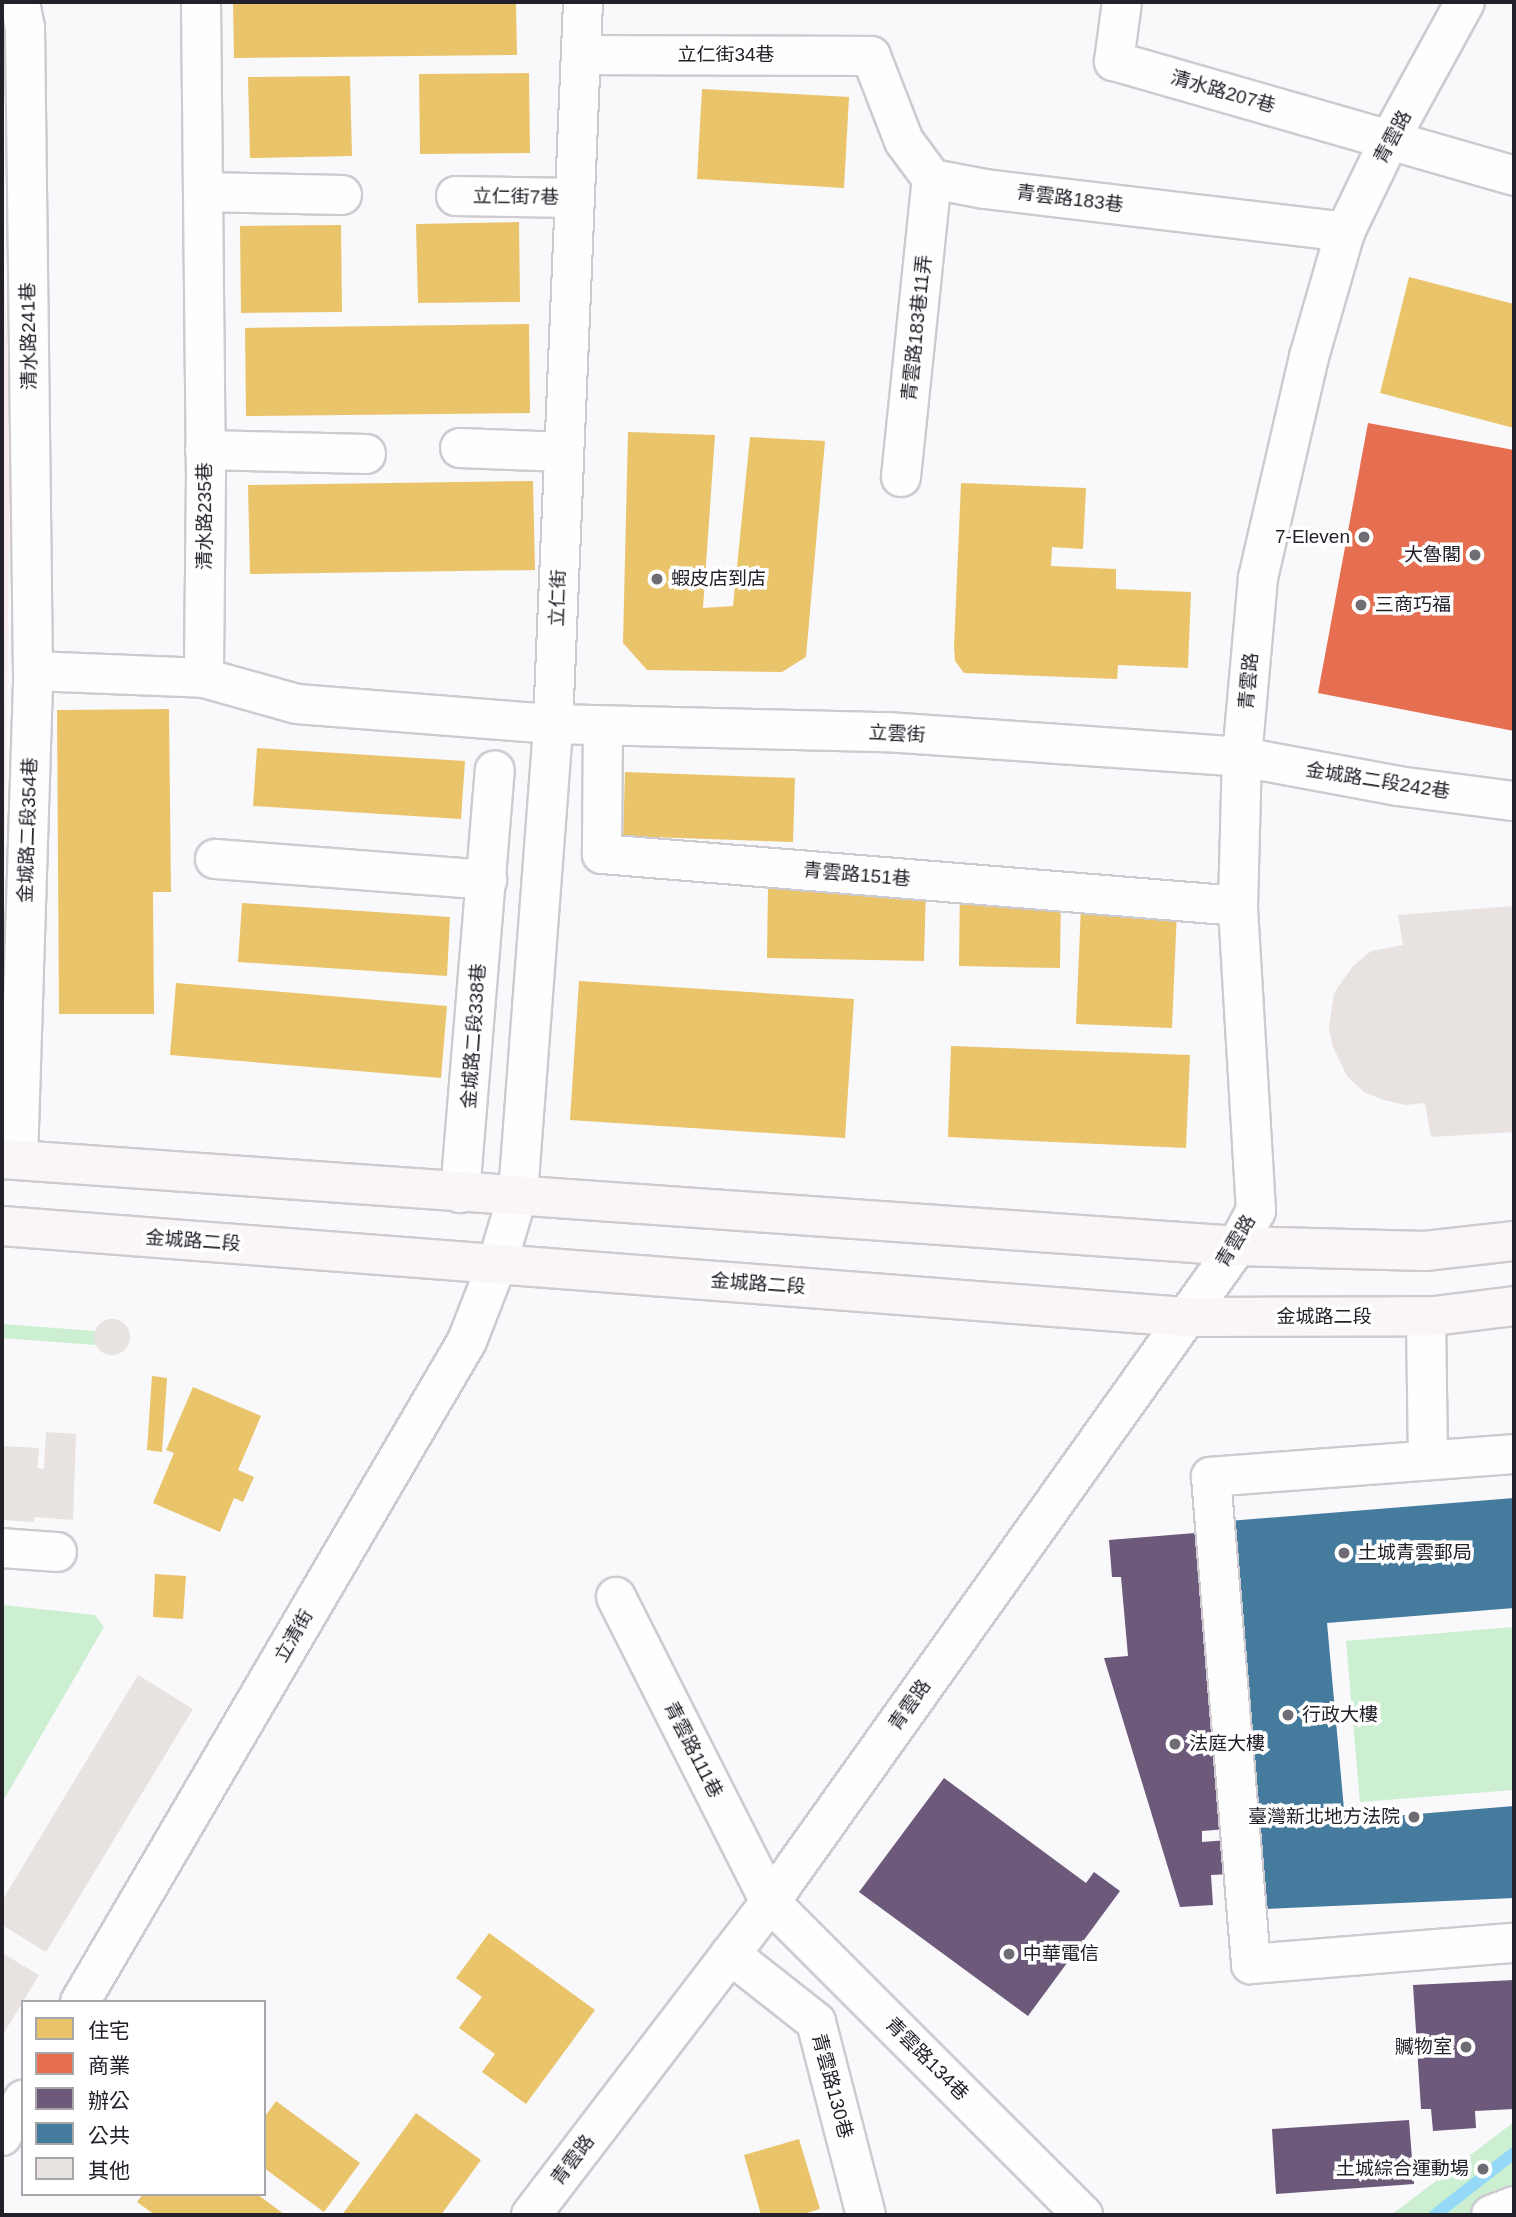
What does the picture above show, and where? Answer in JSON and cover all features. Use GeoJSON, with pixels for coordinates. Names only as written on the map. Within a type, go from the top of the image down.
{"type":"FeatureCollection","features":[{"type":"Feature","properties":{"kind":"main road"},"geometry":{"type":"LineString","coordinates":[[10,1159],[1237,1246],[1425,1251],[1514,1241]]}},
{"type":"Feature","properties":{"kind":"main road","name":"金城路二段"},"geometry":{"type":"LineString","coordinates":[[2,1226],[1185,1317],[1426,1317],[1514,1306]]}},
{"type":"Feature","properties":{"kind":"street","name":"清水路241巷"},"geometry":{"type":"LineString","coordinates":[[20,2],[25,27],[33,671]]}},
{"type":"Feature","properties":{"kind":"street","name":"清水路235巷"},"geometry":{"type":"LineString","coordinates":[[201,2],[204,678]]}},
{"type":"Feature","properties":{"kind":"street","name":"立仁街"},"geometry":{"type":"LineString","coordinates":[[518,1194],[553,724],[583,2]]}},
{"type":"Feature","properties":{"kind":"street","name":"清水路207巷"},"geometry":{"type":"LineString","coordinates":[[1122,2],[1114,61],[1390,139]]}},
{"type":"Feature","properties":{"kind":"street","name":"青雲路"},"geometry":{"type":"LineString","coordinates":[[549,2209],[1237,1246],[1256,1211],[1238,906],[1242,757],[1258,578],[1309,357],[1345,232],[1390,139],[1465,2]]}},
{"type":"Feature","properties":{"kind":"street","name":"立仁街34巷"},"geometry":{"type":"LineString","coordinates":[[582,55],[871,56],[904,141],[932,179]]}},
{"type":"Feature","properties":{"kind":"street"},"geometry":{"type":"LineString","coordinates":[[1390,139],[1514,176]]}},
{"type":"Feature","properties":{"kind":"street","name":"青雲路183巷"},"geometry":{"type":"LineString","coordinates":[[932,179],[985,190],[1345,232]]}},
{"type":"Feature","properties":{"kind":"street","name":"青雲路183巷11弄"},"geometry":{"type":"LineString","coordinates":[[901,477],[932,179]]}},
{"type":"Feature","properties":{"kind":"street"},"geometry":{"type":"LineString","coordinates":[[203,192],[342,195]]}},
{"type":"Feature","properties":{"kind":"street","name":"立仁街7巷"},"geometry":{"type":"LineString","coordinates":[[456,196],[575,198]]}},
{"type":"Feature","properties":{"kind":"street"},"geometry":{"type":"LineString","coordinates":[[460,448],[564,452]]}},
{"type":"Feature","properties":{"kind":"street"},"geometry":{"type":"LineString","coordinates":[[205,450],[366,454]]}},
{"type":"Feature","properties":{"kind":"street"},"geometry":{"type":"LineString","coordinates":[[33,671],[204,678],[297,705],[553,724]]}},
{"type":"Feature","properties":{"kind":"street","name":"金城路二段354巷"},"geometry":{"type":"LineString","coordinates":[[10,1159],[33,671]]}},
{"type":"Feature","properties":{"kind":"street","name":"立雲街"},"geometry":{"type":"LineString","coordinates":[[553,724],[887,732],[1242,757]]}},
{"type":"Feature","properties":{"kind":"street","name":"青雲路151巷"},"geometry":{"type":"LineString","coordinates":[[603,727],[602,854],[1238,906]]}},
{"type":"Feature","properties":{"kind":"street","name":"金城路二段242巷"},"geometry":{"type":"LineString","coordinates":[[1242,757],[1398,786],[1514,801]]}},
{"type":"Feature","properties":{"kind":"street","name":"金城路二段338巷"},"geometry":{"type":"LineString","coordinates":[[460,1193],[495,770]]}},
{"type":"Feature","properties":{"kind":"street"},"geometry":{"type":"LineString","coordinates":[[215,859],[486,880]]}},
{"type":"Feature","properties":{"kind":"street","name":"立清街"},"geometry":{"type":"LineString","coordinates":[[81,2000],[467,1341],[496,1264],[518,1194]]}},
{"type":"Feature","properties":{"kind":"street"},"geometry":{"type":"LineString","coordinates":[[1426,1317],[1428,1460]]}},
{"type":"Feature","properties":{"kind":"street"},"geometry":{"type":"LineString","coordinates":[[1514,1454],[1211,1477],[1251,1964],[1514,1944]]}},
{"type":"Feature","properties":{"kind":"street"},"geometry":{"type":"LineString","coordinates":[[2,1548],[57,1552]]}},
{"type":"Feature","properties":{"kind":"street","name":"青雲路111巷"},"geometry":{"type":"LineString","coordinates":[[616,1597],[770,1902]]}},
{"type":"Feature","properties":{"kind":"street","name":"青雲路134巷"},"geometry":{"type":"LineString","coordinates":[[770,1902],[1083,2215]]}},
{"type":"Feature","properties":{"kind":"street","name":"青雲路130巷"},"geometry":{"type":"LineString","coordinates":[[730,1954],[816,2022],[866,2215]]}},
{"type":"Feature","properties":{"kind":"street"},"geometry":{"type":"LineString","coordinates":[[2,2136],[21,2103]]}},
{"type":"Feature","properties":{"kind":"street"},"geometry":{"type":"LineString","coordinates":[[1490,2215],[1514,2206]]}},
{"type":"Feature","properties":{"kind":"shaded area"},"geometry":{"type":"Polygon","coordinates":[[[2,230],[11,430],[2,1003],[2,230]]]}},
{"type":"Feature","properties":{"kind":"green space"},"geometry":{"type":"Polygon","coordinates":[[[2,1324],[95,1331],[96,1345],[2,1338],[2,1324]]]}},
{"type":"Feature","properties":{"kind":"green space"},"geometry":{"type":"Polygon","coordinates":[[[2,1605],[95,1615],[104,1627],[2,1803],[2,1605]]]}},
{"type":"Feature","properties":{"kind":"green space"},"geometry":{"type":"Polygon","coordinates":[[[1514,1627],[1514,1790],[1360,1802],[1346,1641],[1514,1627]]]}},
{"type":"Feature","properties":{"kind":"green space","name":"土城綜合運動場"},"geometry":{"type":"Polygon","coordinates":[[[1514,2122],[1514,2215],[1391,2215],[1514,2122]]]}},
{"type":"Feature","properties":{"kind":"building: 住宅"},"geometry":{"type":"Polygon","coordinates":[[[233,2],[516,2],[517,55],[234,58],[233,2]]]}},
{"type":"Feature","properties":{"kind":"building: 住宅"},"geometry":{"type":"Polygon","coordinates":[[[529,73],[530,153],[420,154],[419,74],[529,73]]]}},
{"type":"Feature","properties":{"kind":"building: 住宅"},"geometry":{"type":"Polygon","coordinates":[[[350,76],[352,156],[250,158],[248,77],[350,76]]]}},
{"type":"Feature","properties":{"kind":"building: 住宅"},"geometry":{"type":"Polygon","coordinates":[[[702,89],[849,97],[844,188],[697,179],[702,89]]]}},
{"type":"Feature","properties":{"kind":"building: 住宅"},"geometry":{"type":"Polygon","coordinates":[[[519,222],[520,302],[418,303],[416,224],[519,222]]]}},
{"type":"Feature","properties":{"kind":"building: 住宅"},"geometry":{"type":"Polygon","coordinates":[[[341,225],[342,312],[241,313],[240,226],[341,225]]]}},
{"type":"Feature","properties":{"kind":"building: 住宅"},"geometry":{"type":"Polygon","coordinates":[[[1409,277],[1514,304],[1514,428],[1380,393],[1409,277]]]}},
{"type":"Feature","properties":{"kind":"building: 住宅"},"geometry":{"type":"Polygon","coordinates":[[[529,324],[530,413],[246,416],[245,328],[529,324]]]}},
{"type":"Feature","properties":{"kind":"building: 住宅"},"geometry":{"type":"Polygon","coordinates":[[[628,432],[715,435],[703,608],[733,606],[750,437],[825,441],[806,657],[782,672],[647,670],[623,643],[628,432]]]}},
{"type":"Feature","properties":{"kind":"building: 住宅"},"geometry":{"type":"Polygon","coordinates":[[[533,481],[535,570],[250,574],[248,485],[533,481]]]}},
{"type":"Feature","properties":{"kind":"building: 住宅"},"geometry":{"type":"Polygon","coordinates":[[[961,483],[1086,488],[1083,549],[1052,547],[1051,566],[1116,569],[1116,589],[1191,592],[1188,668],[1118,665],[1117,679],[964,673],[955,661],[954,647],[961,483]]]}},
{"type":"Feature","properties":{"kind":"building: 住宅"},"geometry":{"type":"Polygon","coordinates":[[[169,709],[171,892],[153,892],[154,1014],[59,1014],[57,710],[169,709]]]}},
{"type":"Feature","properties":{"kind":"building: 住宅"},"geometry":{"type":"Polygon","coordinates":[[[257,748],[465,761],[461,819],[253,806],[257,748]]]}},
{"type":"Feature","properties":{"kind":"building: 住宅"},"geometry":{"type":"Polygon","coordinates":[[[625,772],[795,778],[793,842],[623,836],[625,772]]]}},
{"type":"Feature","properties":{"kind":"building: 住宅"},"geometry":{"type":"Polygon","coordinates":[[[1082,882],[1178,886],[1172,1028],[1076,1024],[1082,882]]]}},
{"type":"Feature","properties":{"kind":"building: 住宅"},"geometry":{"type":"Polygon","coordinates":[[[768,884],[926,887],[924,961],[767,958],[768,884]]]}},
{"type":"Feature","properties":{"kind":"building: 住宅"},"geometry":{"type":"Polygon","coordinates":[[[960,885],[1061,887],[1060,968],[959,966],[960,885]]]}},
{"type":"Feature","properties":{"kind":"building: 住宅"},"geometry":{"type":"Polygon","coordinates":[[[242,903],[450,917],[447,976],[238,962],[242,903]]]}},
{"type":"Feature","properties":{"kind":"building: 住宅"},"geometry":{"type":"Polygon","coordinates":[[[579,981],[854,999],[845,1138],[570,1120],[579,981]]]}},
{"type":"Feature","properties":{"kind":"building: 住宅"},"geometry":{"type":"Polygon","coordinates":[[[176,983],[447,1006],[441,1078],[170,1055],[176,983]]]}},
{"type":"Feature","properties":{"kind":"building: 住宅"},"geometry":{"type":"Polygon","coordinates":[[[951,1046],[1190,1055],[1186,1148],[948,1137],[951,1046]]]}},
{"type":"Feature","properties":{"kind":"building: 住宅"},"geometry":{"type":"Polygon","coordinates":[[[152,1376],[167,1378],[162,1452],[147,1450],[152,1376]]]}},
{"type":"Feature","properties":{"kind":"building: 住宅"},"geometry":{"type":"Polygon","coordinates":[[[193,1387],[261,1416],[238,1470],[254,1477],[243,1502],[234,1498],[220,1532],[153,1503],[174,1453],[166,1450],[193,1387]]]}},
{"type":"Feature","properties":{"kind":"building: 住宅"},"geometry":{"type":"Polygon","coordinates":[[[155,1574],[186,1576],[183,1619],[153,1617],[155,1574]]]}},
{"type":"Feature","properties":{"kind":"building: 住宅"},"geometry":{"type":"Polygon","coordinates":[[[489,1933],[595,2010],[526,2104],[482,2072],[495,2054],[459,2028],[482,1997],[456,1978],[489,1933]]]}},
{"type":"Feature","properties":{"kind":"building: 住宅"},"geometry":{"type":"Polygon","coordinates":[[[276,2101],[360,2163],[324,2212],[266,2169],[266,2115],[276,2101]]]}},
{"type":"Feature","properties":{"kind":"building: 住宅"},"geometry":{"type":"Polygon","coordinates":[[[416,2113],[481,2160],[441,2215],[342,2215],[416,2113]]]}},
{"type":"Feature","properties":{"kind":"building: 住宅"},"geometry":{"type":"Polygon","coordinates":[[[799,2139],[820,2209],[800,2215],[761,2215],[744,2155],[799,2139]]]}},
{"type":"Feature","properties":{"kind":"building: 住宅"},"geometry":{"type":"Polygon","coordinates":[[[142,2196],[260,2196],[285,2215],[155,2215],[137,2202],[142,2196]]]}},
{"type":"Feature","properties":{"kind":"building: 商業"},"geometry":{"type":"Polygon","coordinates":[[[1368,423],[1514,450],[1514,731],[1318,693],[1368,423]]]}},
{"type":"Feature","properties":{"kind":"building: 辦公","name":"法庭大樓"},"geometry":{"type":"Polygon","coordinates":[[[1195,1533],[1198,1575],[1207,1574],[1227,1829],[1202,1831],[1202,1842],[1228,1840],[1230,1874],[1211,1875],[1213,1905],[1180,1907],[1104,1658],[1128,1656],[1121,1577],[1112,1577],[1109,1540],[1195,1533]]]}},
{"type":"Feature","properties":{"kind":"building: 辦公","name":"中華電信"},"geometry":{"type":"Polygon","coordinates":[[[944,1778],[1086,1883],[1094,1872],[1120,1891],[1028,2016],[859,1892],[944,1778]]]}},
{"type":"Feature","properties":{"kind":"building: 辦公","name":"贓物室"},"geometry":{"type":"Polygon","coordinates":[[[1514,1980],[1514,2109],[1475,2111],[1476,2128],[1433,2131],[1431,2109],[1421,2109],[1413,1985],[1514,1980]]]}},
{"type":"Feature","properties":{"kind":"building: 辦公"},"geometry":{"type":"Polygon","coordinates":[[[1409,2120],[1414,2184],[1276,2194],[1272,2129],[1409,2120]]]}},
{"type":"Feature","properties":{"kind":"building: 公共","name":"行政大樓"},"geometry":{"type":"Polygon","coordinates":[[[1514,1498],[1514,1608],[1327,1623],[1345,1820],[1514,1806],[1514,1898],[1267,1909],[1216,1522],[1514,1498]]]}},
{"type":"Feature","properties":{"kind":"building: 其他"},"geometry":{"type":"Polygon","coordinates":[[[1514,906],[1514,1132],[1431,1137],[1425,1103],[1405,1105],[1384,1100],[1364,1092],[1347,1076],[1333,1047],[1329,1028],[1334,993],[1353,966],[1371,951],[1403,945],[1398,915],[1514,906]]]}},
{"type":"Feature","properties":{"kind":"building: 其他"},"geometry":{"type":"Polygon","coordinates":[[[112,1319],[125,1324],[130,1337],[125,1350],[112,1355],[99,1350],[94,1337],[99,1324],[112,1319]]]}},
{"type":"Feature","properties":{"kind":"building: 其他"},"geometry":{"type":"Polygon","coordinates":[[[46,1432],[76,1434],[73,1520],[34,1517],[34,1522],[2,1520],[2,1446],[39,1448],[37,1468],[44,1469],[46,1432]]]}},
{"type":"Feature","properties":{"kind":"building: 其他"},"geometry":{"type":"Polygon","coordinates":[[[138,1675],[193,1709],[46,1952],[2,1925],[2,1901],[138,1675]]]}},
{"type":"Feature","properties":{"kind":"building: 其他"},"geometry":{"type":"Polygon","coordinates":[[[2,1953],[39,1975],[24,2000],[21,2000],[21,2005],[2,2036],[2,1953]]]}},
{"type":"Feature","properties":{"kind":"waterway"},"geometry":{"type":"LineString","coordinates":[[1435,2215],[1514,2153]]}},
{"type":"Feature","properties":{"kind":"place","name":"7-Eleven"},"geometry":{"type":"Point","coordinates":[1364,537]}},
{"type":"Feature","properties":{"kind":"place","name":"大魯閣"},"geometry":{"type":"Point","coordinates":[1475,555]}},
{"type":"Feature","properties":{"kind":"place","name":"蝦皮店到店"},"geometry":{"type":"Point","coordinates":[657,579]}},
{"type":"Feature","properties":{"kind":"place","name":"三商巧福"},"geometry":{"type":"Point","coordinates":[1361,605]}},
{"type":"Feature","properties":{"kind":"place","name":"土城青雲郵局"},"geometry":{"type":"Point","coordinates":[1344,1553]}},
{"type":"Feature","properties":{"kind":"place","name":"行政大樓"},"geometry":{"type":"Point","coordinates":[1288,1715]}},
{"type":"Feature","properties":{"kind":"place","name":"法庭大樓"},"geometry":{"type":"Point","coordinates":[1175,1744]}},
{"type":"Feature","properties":{"kind":"place","name":"臺灣新北地方法院"},"geometry":{"type":"Point","coordinates":[1414,1817]}},
{"type":"Feature","properties":{"kind":"place","name":"中華電信"},"geometry":{"type":"Point","coordinates":[1009,1954]}},
{"type":"Feature","properties":{"kind":"place","name":"贓物室"},"geometry":{"type":"Point","coordinates":[1466,2047]}},
{"type":"Feature","properties":{"kind":"place","name":"土城綜合運動場"},"geometry":{"type":"Point","coordinates":[1483,2169]}}]}
